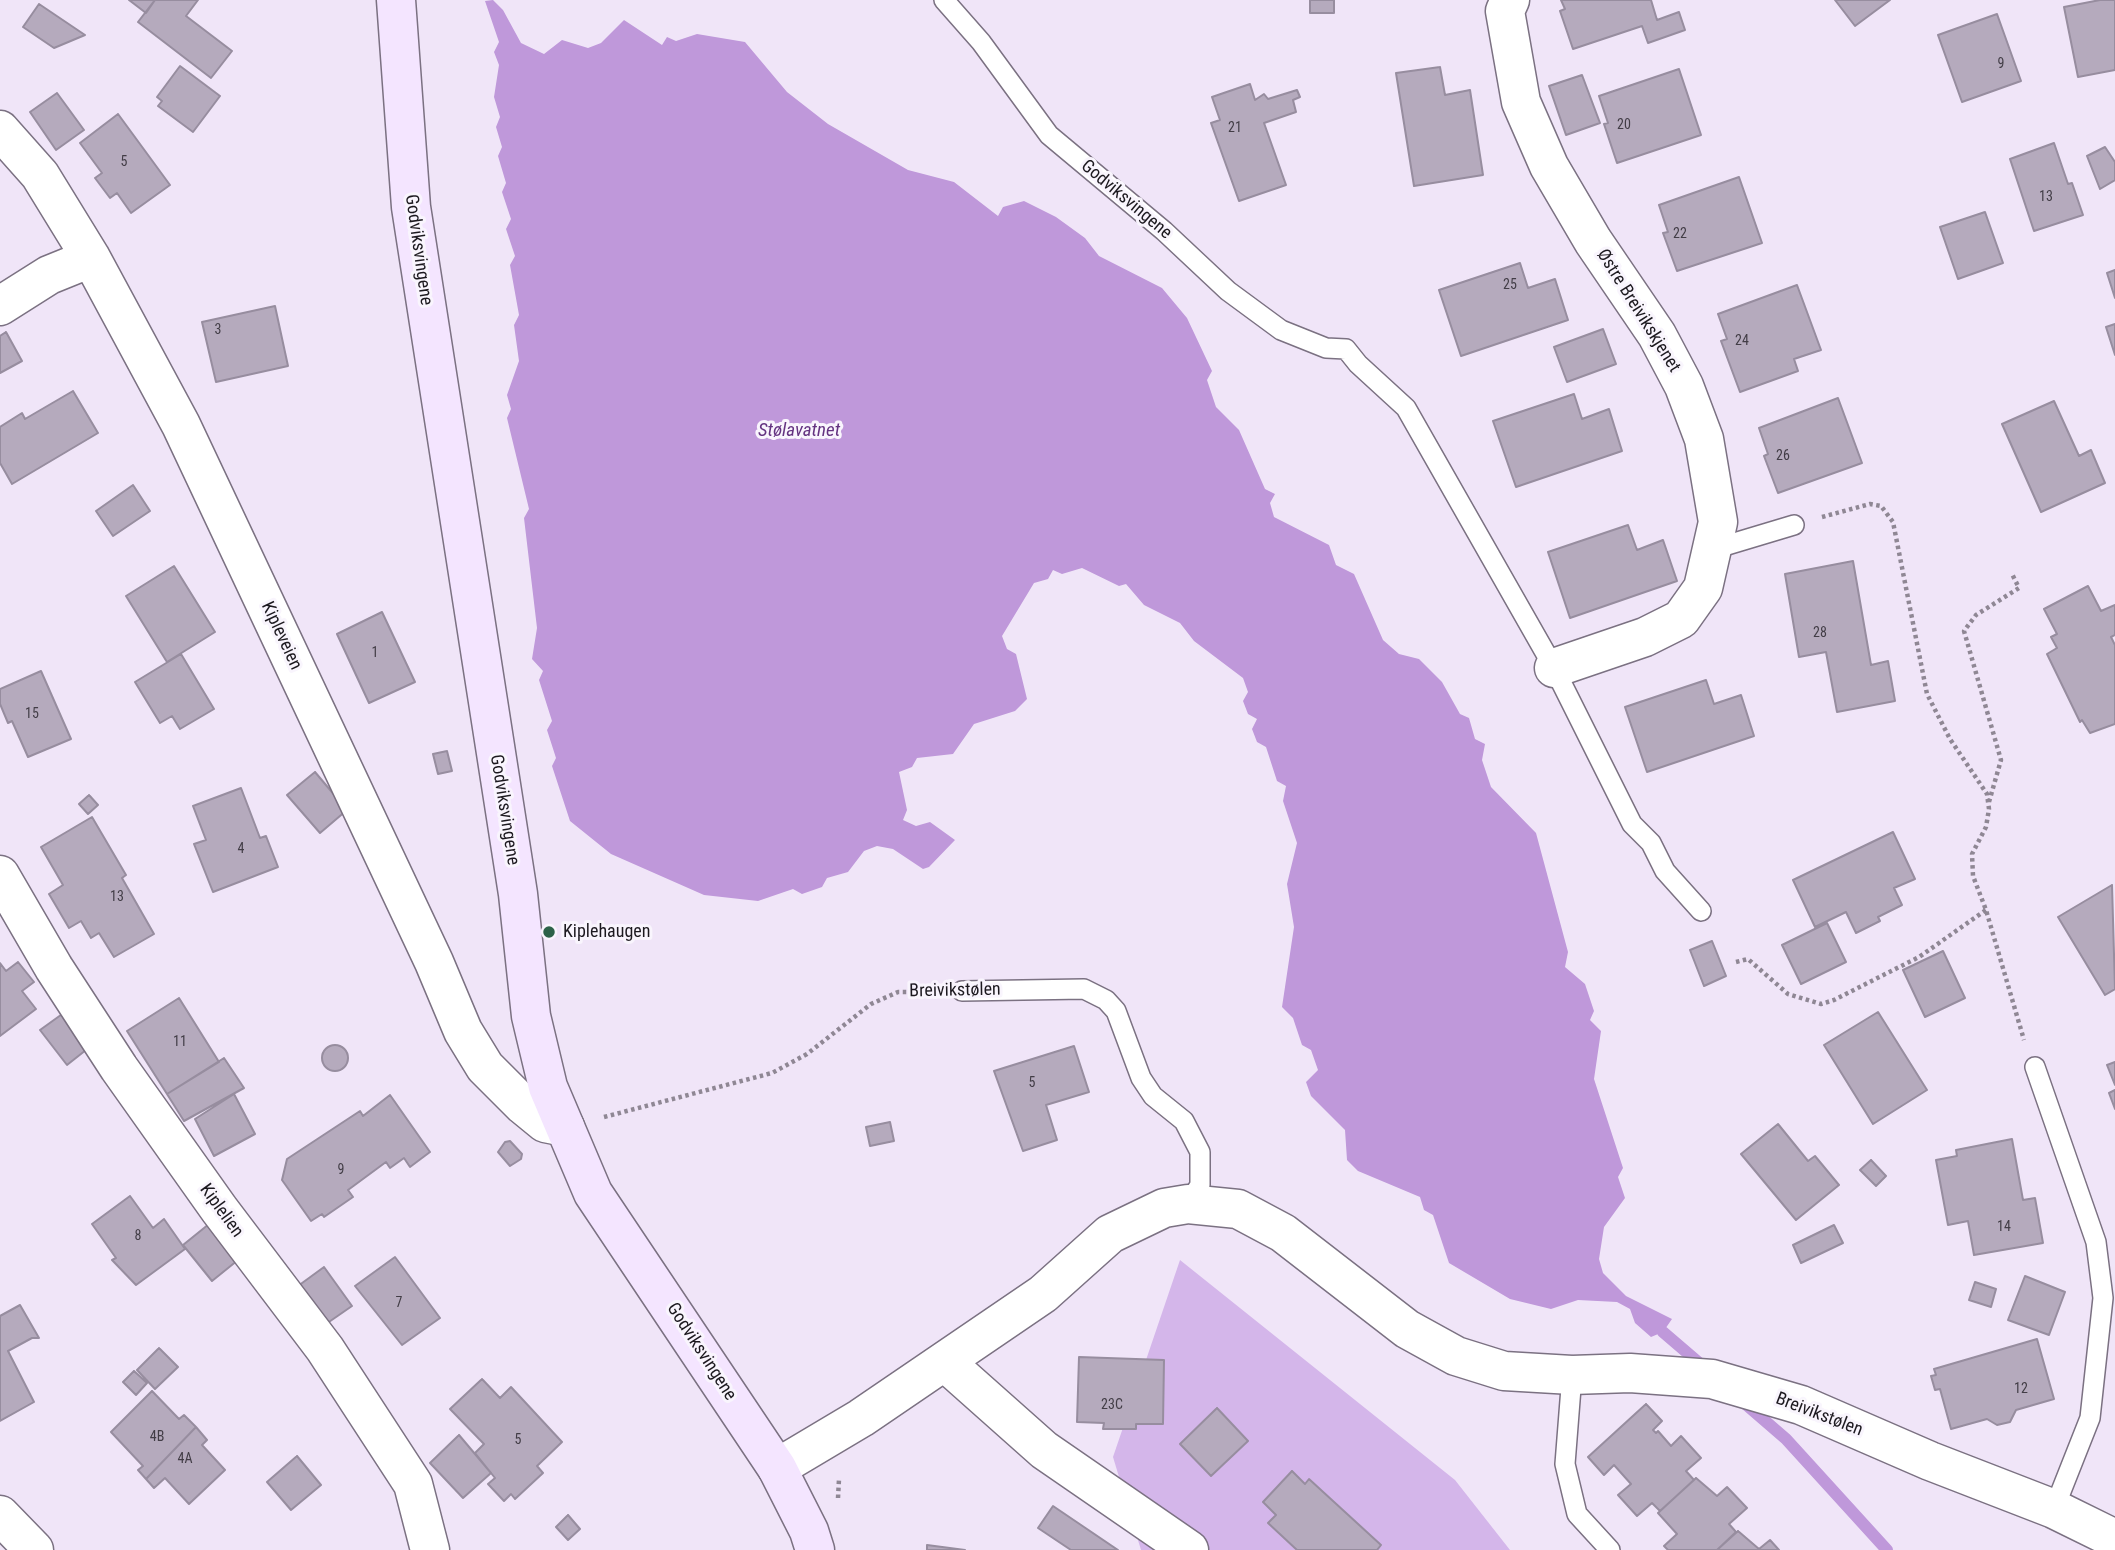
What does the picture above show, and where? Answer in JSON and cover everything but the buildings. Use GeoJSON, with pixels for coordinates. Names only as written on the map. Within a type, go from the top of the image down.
{"type":"FeatureCollection","features":[{"type":"Feature","properties":{"kind":"main road","name":"Godviksvingene"},"geometry":{"type":"LineString","coordinates":[[396,0],[411,207],[518,894],[531,1016],[548,1087],[579,1123],[593,1193],[777,1468],[809,1531],[815,1550]]}},
{"type":"Feature","properties":{"kind":"street","name":"Østre Breivikskjenet"},"geometry":{"type":"LineString","coordinates":[[1510,0],[1505,11],[1521,102],[1549,166],[1593,241],[1657,335],[1688,396],[1704,439],[1718,522],[1703,588],[1681,619],[1645,637],[1554,668]]}},
{"type":"Feature","properties":{"kind":"street","name":"Kipleveien"},"geometry":{"type":"LineString","coordinates":[[0,130],[40,175],[91,258],[181,425],[434,962],[463,1031],[485,1067],[545,1123],[579,1123]]}},
{"type":"Feature","properties":{"kind":"street"},"geometry":{"type":"LineString","coordinates":[[0,306],[49,275],[91,258]]}},
{"type":"Feature","properties":{"kind":"street","name":"Kiplelien"},"geometry":{"type":"LineString","coordinates":[[0,875],[54,968],[119,1068],[219,1209],[325,1349],[413,1484],[430,1550]]}},
{"type":"Feature","properties":{"kind":"street","name":"Breivikstølen"},"geometry":{"type":"LineString","coordinates":[[777,1468],[945,1362],[1043,1294],[1110,1234],[1164,1208],[1188,1204],[1238,1209],[1283,1233],[1407,1329],[1456,1356],[1504,1371],[1572,1375],[1630,1373],[1712,1379],[1801,1405],[1930,1461],[2054,1509],[2115,1539]]}},
{"type":"Feature","properties":{"kind":"street"},"geometry":{"type":"LineString","coordinates":[[945,1362],[1044,1450],[1189,1550]]}},
{"type":"Feature","properties":{"kind":"street"},"geometry":{"type":"LineString","coordinates":[[0,1515],[34,1550]]}},
{"type":"Feature","properties":{"kind":"lane","name":"Godviksvingene"},"geometry":{"type":"LineString","coordinates":[[944,0],[981,42],[1049,135],[1164,231],[1228,291],[1281,330],[1326,348],[1346,349],[1358,365],[1406,408],[1554,668]]}},
{"type":"Feature","properties":{"kind":"lane"},"geometry":{"type":"LineString","coordinates":[[1714,549],[1794,525]]}},
{"type":"Feature","properties":{"kind":"lane"},"geometry":{"type":"LineString","coordinates":[[1554,668],[1632,824],[1651,842],[1665,871],[1701,911]]}},
{"type":"Feature","properties":{"kind":"lane","name":"Breivikstølen"},"geometry":{"type":"LineString","coordinates":[[962,992],[1084,989],[1106,1000],[1116,1011],[1141,1078],[1153,1096],[1184,1121],[1200,1152],[1200,1185],[1188,1204]]}},
{"type":"Feature","properties":{"kind":"lane"},"geometry":{"type":"LineString","coordinates":[[2035,1067],[2096,1242],[2103,1298],[2090,1419],[2054,1509]]}},
{"type":"Feature","properties":{"kind":"lane"},"geometry":{"type":"LineString","coordinates":[[1572,1375],[1565,1464],[1577,1514],[1610,1550]]}},
{"type":"Feature","properties":{"kind":"path"},"geometry":{"type":"LineString","coordinates":[[1794,525],[1870,504],[1881,506],[1889,513],[1927,694],[1950,739],[1987,794],[1986,827],[1972,855],[1971,863],[2022,1037],[2035,1067]]}},
{"type":"Feature","properties":{"kind":"path"},"geometry":{"type":"LineString","coordinates":[[1988,803],[2001,760],[1964,631],[1976,615],[2019,588],[2012,574]]}},
{"type":"Feature","properties":{"kind":"path"},"geometry":{"type":"LineString","coordinates":[[1737,962],[1748,959],[1788,994],[1821,1004],[1835,1000],[1919,957],[1986,910]]}},
{"type":"Feature","properties":{"kind":"path","name":"Breivikstølen"},"geometry":{"type":"LineString","coordinates":[[579,1123],[772,1073],[807,1054],[871,1004],[898,992],[962,992]]}},
{"type":"Feature","properties":{"kind":"shaded area"},"geometry":{"type":"Polygon","coordinates":[[[1180,1260],[1455,1480],[1510,1550],[1141,1550],[1113,1457],[1180,1260]]]}},
{"type":"Feature","properties":{"kind":"water","name":"Stølavatnet"},"geometry":{"type":"Polygon","coordinates":[[[493,0],[503,10],[521,43],[544,54],[562,40],[588,48],[601,43],[624,20],[662,45],[667,37],[676,41],[697,34],[745,42],[787,92],[828,124],[908,170],[954,182],[998,216],[1003,207],[1024,201],[1056,217],[1085,238],[1099,256],[1162,288],[1187,318],[1212,371],[1207,380],[1216,407],[1239,430],[1265,489],[1275,494],[1270,503],[1274,517],[1329,545],[1336,565],[1354,574],[1383,640],[1399,654],[1419,659],[1442,682],[1460,714],[1469,718],[1475,739],[1485,744],[1482,760],[1491,787],[1536,833],[1568,952],[1565,967],[1585,984],[1594,1011],[1590,1020],[1601,1031],[1594,1079],[1623,1168],[1618,1177],[1625,1198],[1604,1227],[1599,1259],[1603,1273],[1626,1296],[1672,1319],[1663,1332],[1651,1337],[1635,1323],[1630,1309],[1617,1302],[1578,1300],[1551,1309],[1510,1299],[1449,1263],[1433,1215],[1424,1210],[1420,1197],[1358,1171],[1347,1160],[1345,1130],[1311,1096],[1306,1082],[1318,1070],[1311,1050],[1302,1045],[1293,1018],[1282,1007],[1294,927],[1287,884],[1297,843],[1283,801],[1286,786],[1277,781],[1266,747],[1257,742],[1252,729],[1257,719],[1248,714],[1243,701],[1248,692],[1243,678],[1194,641],[1180,623],[1144,605],[1126,584],[1119,586],[1082,568],[1062,574],[1053,570],[1048,579],[1034,583],[1002,636],[1007,649],[1016,654],[1027,699],[1015,711],[974,724],[953,754],[917,758],[912,767],[899,772],[907,810],[903,820],[916,826],[930,822],[955,840],[929,867],[923,869],[893,849],[877,846],[864,851],[848,872],[827,878],[822,887],[802,894],[793,889],[758,901],[704,895],[611,854],[570,821],[552,766],[556,758],[547,730],[552,721],[539,680],[543,671],[532,659],[537,628],[524,518],[529,509],[507,418],[511,409],[507,395],[519,361],[514,325],[519,315],[510,265],[515,256],[506,229],[511,219],[502,192],[506,183],[498,156],[502,147],[496,127],[500,117],[494,97],[499,65],[494,52],[499,42],[485,1],[493,0]]]}},
{"type":"Feature","properties":{"kind":"waterway"},"geometry":{"type":"LineString","coordinates":[[1663,1332],[1705,1368]]}},
{"type":"Feature","properties":{"kind":"waterway"},"geometry":{"type":"LineString","coordinates":[[1742,1401],[1786,1439],[1887,1550]]}},
{"type":"Feature","properties":{"kind":"place","name":"Kiplehaugen"},"geometry":{"type":"Point","coordinates":[549,932]}}]}
